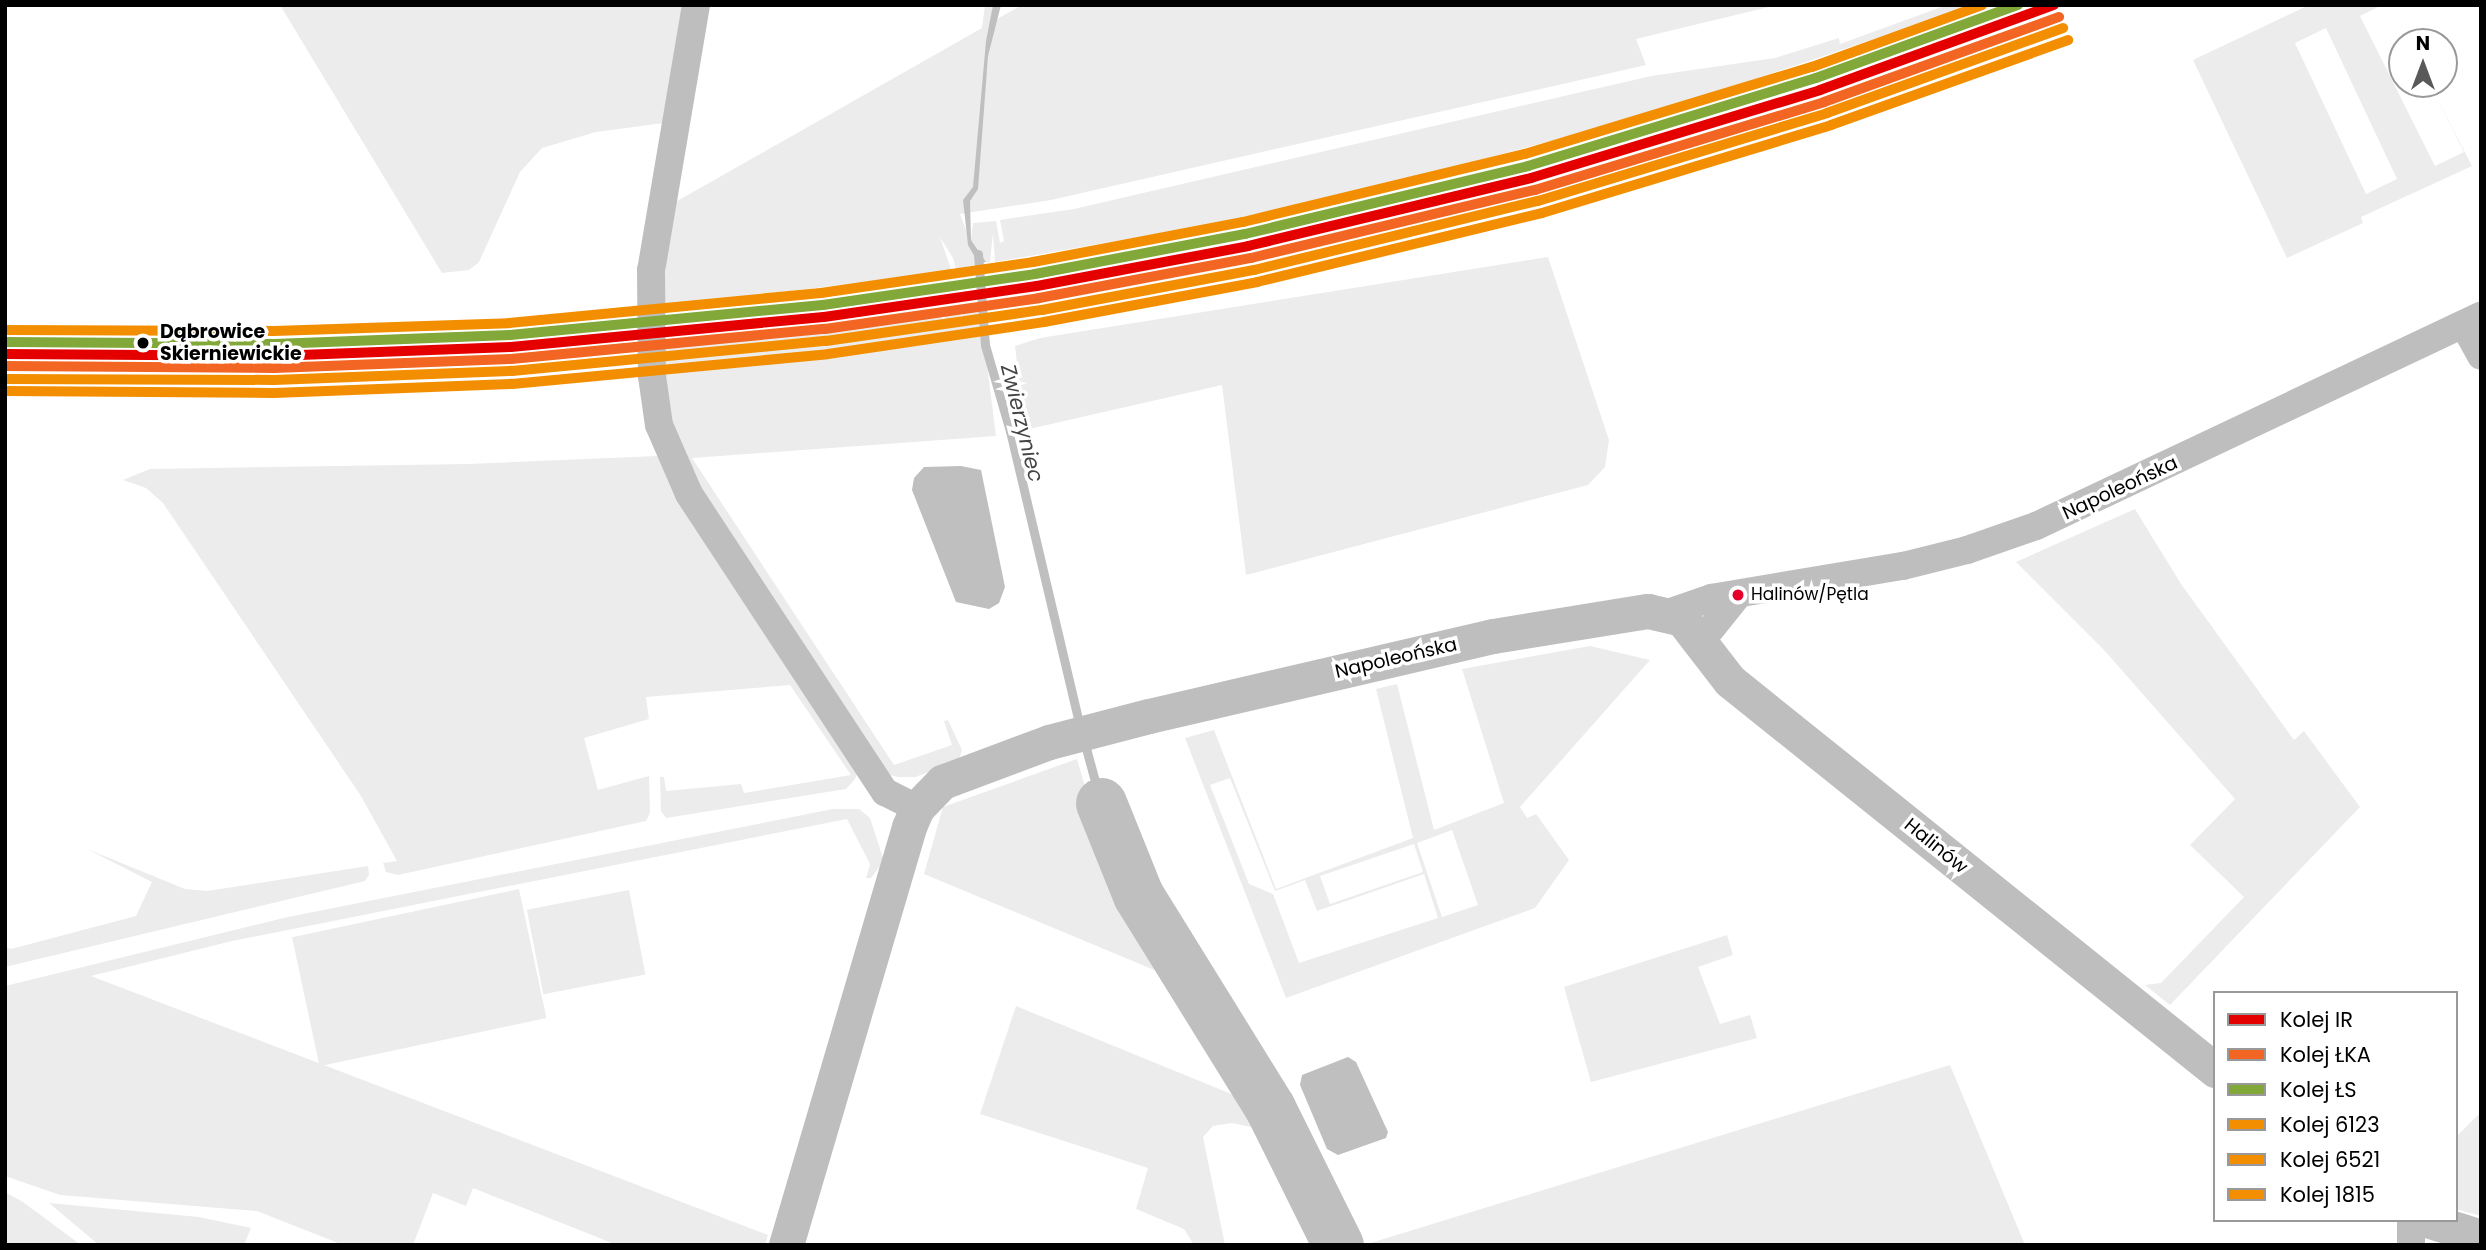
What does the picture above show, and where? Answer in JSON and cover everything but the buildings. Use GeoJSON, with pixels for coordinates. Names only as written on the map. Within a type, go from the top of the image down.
{"type":"FeatureCollection","features":[{"type":"Feature","properties":{"kind":"street"},"geometry":{"type":"LineString","coordinates":[[696,5],[652,270],[652,376],[659,425],[689,494],[885,792],[917,808],[786,1245]]}},
{"type":"Feature","properties":{"kind":"street"},"geometry":{"type":"LineString","coordinates":[[2472,321],[2481,356]]}},
{"type":"Feature","properties":{"kind":"street","name":"Napoleońska"},"geometry":{"type":"LineString","coordinates":[[917,808],[956,775],[1053,741],[1105,728],[1493,636],[1648,611],[1668,613],[1691,602],[1903,566],[1968,550],[2036,526],[2472,321]]}},
{"type":"Feature","properties":{"kind":"street"},"geometry":{"type":"LineString","coordinates":[[1702,640],[1738,595]]}},
{"type":"Feature","properties":{"kind":"street","name":"Halinów"},"geometry":{"type":"LineString","coordinates":[[1668,613],[1702,640],[1730,681],[2213,1068]]}},
{"type":"Feature","properties":{"kind":"street"},"geometry":{"type":"LineString","coordinates":[[2411,1222],[2411,1245]]}},
{"type":"Feature","properties":{"kind":"street"},"geometry":{"type":"LineString","coordinates":[[2433,1222],[2481,1237]]}},
{"type":"Feature","properties":{"kind":"shaded area"},"geometry":{"type":"Polygon","coordinates":[[[280,5],[686,5],[664,123],[596,132],[542,148],[520,172],[479,262],[469,270],[442,273],[280,5]]]}},
{"type":"Feature","properties":{"kind":"shaded area"},"geometry":{"type":"Polygon","coordinates":[[[985,5],[993,5],[990,23],[1022,5],[1777,5],[1636,39],[1646,65],[1051,200],[960,214],[979,264],[956,269],[953,258],[940,237],[952,272],[662,306],[672,204],[982,28],[985,5]]]}},
{"type":"Feature","properties":{"kind":"shaded area"},"geometry":{"type":"Polygon","coordinates":[[[993,5],[1001,5],[988,56],[978,189],[970,201],[971,240],[986,262],[979,264],[968,245],[963,200],[973,187],[986,41],[993,5]]]}},
{"type":"Feature","properties":{"kind":"shaded area"},"geometry":{"type":"Polygon","coordinates":[[[1947,5],[1975,5],[1648,115],[1358,192],[1214,224],[995,262],[993,233],[990,262],[986,262],[971,240],[973,223],[996,221],[1000,243],[1004,241],[1000,220],[1074,209],[1651,76],[1775,58],[1839,38],[1840,44],[1947,5]]]}},
{"type":"Feature","properties":{"kind":"shaded area"},"geometry":{"type":"Polygon","coordinates":[[[2309,5],[2382,5],[2360,16],[2388,72],[2388,98],[2401,98],[2435,166],[2464,152],[2437,98],[2472,166],[2361,217],[2363,223],[2287,258],[2193,60],[2309,5]],[[2326,28],[2295,43],[2366,194],[2397,179],[2326,28]]]}},
{"type":"Feature","properties":{"kind":"shaded area"},"geometry":{"type":"Polygon","coordinates":[[[1548,257],[1609,440],[1605,467],[1588,485],[1246,575],[1222,385],[1025,430],[1015,346],[1040,338],[1548,257]]]}},
{"type":"Feature","properties":{"kind":"shaded area"},"geometry":{"type":"Polygon","coordinates":[[[980,310],[996,436],[692,458],[894,765],[952,745],[944,721],[948,720],[962,750],[958,762],[915,777],[898,777],[890,775],[697,487],[671,425],[661,345],[941,315],[944,325],[945,314],[961,314],[959,323],[963,314],[980,310]]]}},
{"type":"Feature","properties":{"kind":"shaded area"},"geometry":{"type":"Polygon","coordinates":[[[657,456],[857,774],[855,779],[846,789],[666,818],[661,811],[660,777],[664,777],[666,791],[741,784],[744,793],[851,775],[790,685],[646,697],[649,719],[584,738],[598,790],[649,776],[650,813],[646,821],[398,875],[386,872],[383,863],[397,861],[361,796],[163,503],[146,488],[123,480],[150,469],[469,464],[657,456]]]}},
{"type":"Feature","properties":{"kind":"shaded area"},"geometry":{"type":"Polygon","coordinates":[[[961,466],[981,470],[1005,587],[999,603],[989,609],[956,602],[912,490],[914,478],[924,467],[961,466]]]}},
{"type":"Feature","properties":{"kind":"shaded area"},"geometry":{"type":"Polygon","coordinates":[[[2135,509],[2181,584],[2294,740],[2304,731],[2360,807],[2170,1005],[2145,985],[2161,983],[2244,897],[2190,845],[2235,799],[2104,650],[2016,562],[2135,509]]]}},
{"type":"Feature","properties":{"kind":"shaded area"},"geometry":{"type":"Polygon","coordinates":[[[1590,646],[1650,660],[1520,807],[1527,818],[1536,814],[1569,860],[1535,908],[1286,998],[1185,738],[1214,730],[1276,889],[1413,838],[1376,689],[1397,684],[1434,830],[1504,803],[1462,669],[1590,646]],[[1230,778],[1210,785],[1249,884],[1273,894],[1299,963],[1438,918],[1424,874],[1317,911],[1305,880],[1275,891],[1230,778]],[[1452,830],[1417,843],[1442,917],[1478,905],[1452,830]],[[1414,844],[1320,876],[1330,904],[1423,872],[1414,844]]]}},
{"type":"Feature","properties":{"kind":"shaded area"},"geometry":{"type":"Polygon","coordinates":[[[1077,759],[1104,852],[1171,977],[924,874],[943,807],[1077,759]]]}},
{"type":"Feature","properties":{"kind":"shaded area"},"geometry":{"type":"Polygon","coordinates":[[[833,809],[859,809],[870,818],[884,861],[871,878],[866,878],[870,864],[847,819],[232,941],[91,976],[768,1235],[765,1245],[617,1245],[473,1188],[466,1206],[433,1193],[413,1245],[343,1245],[257,1211],[60,1195],[5,1176],[5,986],[288,917],[833,809]]]}},
{"type":"Feature","properties":{"kind":"shaded area"},"geometry":{"type":"Polygon","coordinates":[[[87,849],[185,889],[207,891],[368,866],[369,875],[365,881],[5,967],[5,947],[11,949],[136,916],[152,882],[87,849]]]}},
{"type":"Feature","properties":{"kind":"shaded area"},"geometry":{"type":"Polygon","coordinates":[[[519,889],[546,1018],[320,1066],[292,937],[519,889]]]}},
{"type":"Feature","properties":{"kind":"shaded area"},"geometry":{"type":"Polygon","coordinates":[[[629,890],[645,974],[543,994],[527,910],[629,890]]]}},
{"type":"Feature","properties":{"kind":"shaded area"},"geometry":{"type":"Polygon","coordinates":[[[1727,935],[1733,955],[1698,967],[1720,1024],[1750,1015],[1757,1038],[1591,1082],[1564,987],[1727,935]]]}},
{"type":"Feature","properties":{"kind":"shaded area"},"geometry":{"type":"Polygon","coordinates":[[[1016,1006],[1251,1102],[1272,1140],[1251,1127],[1232,1123],[1213,1126],[1203,1137],[1225,1245],[1194,1245],[1184,1229],[1136,1209],[1148,1168],[980,1114],[1016,1006]]]}},
{"type":"Feature","properties":{"kind":"shaded area"},"geometry":{"type":"Polygon","coordinates":[[[1348,1057],[1356,1062],[1388,1132],[1386,1138],[1338,1155],[1327,1149],[1300,1085],[1302,1075],[1348,1057]]]}},
{"type":"Feature","properties":{"kind":"shaded area"},"geometry":{"type":"Polygon","coordinates":[[[1950,1065],[2025,1245],[1364,1245],[1628,1164],[1950,1065]]]}},
{"type":"Feature","properties":{"kind":"shaded area"},"geometry":{"type":"Polygon","coordinates":[[[2481,1112],[2481,1216],[2458,1210],[2458,1135],[2481,1112]]]}},
{"type":"Feature","properties":{"kind":"shaded area"},"geometry":{"type":"Polygon","coordinates":[[[1272,1140],[1330,1194],[1355,1245],[1327,1245],[1272,1140]]]}},
{"type":"Feature","properties":{"kind":"shaded area"},"geometry":{"type":"Polygon","coordinates":[[[5,1192],[23,1202],[81,1245],[5,1245],[5,1192]]]}},
{"type":"Feature","properties":{"kind":"shaded area"},"geometry":{"type":"Polygon","coordinates":[[[49,1203],[199,1217],[251,1228],[244,1245],[99,1245],[49,1203]]]}},
{"type":"Feature","properties":{"kind":"waterway","name":"Zwierzyniec"},"geometry":{"type":"LineString","coordinates":[[978,254],[985,345],[1010,431],[1080,728]]}},
{"type":"Feature","properties":{"kind":"waterway","name":"Zwierzyniec"},"geometry":{"type":"LineString","coordinates":[[1084,741],[1101,803]]}},
{"type":"Feature","properties":{"kind":"waterway"},"geometry":{"type":"LineString","coordinates":[[1101,803],[1138,895],[1270,1108],[1338,1245]]}},
{"type":"Feature","properties":{"kind":"rail line","name":"6521"},"geometry":{"type":"LineString","coordinates":[[5,330],[274,331],[509,323],[821,293],[1033,262],[1243,222],[1525,154],[1812,67],[1982,5]]}},
{"type":"Feature","properties":{"kind":"rail line","name":"ŁS"},"geometry":{"type":"LineString","coordinates":[[5,342],[274,344],[510,335],[823,305],[1035,274],[1245,234],[1528,166],[1816,78],[2018,5]]}},
{"type":"Feature","properties":{"kind":"rail line","name":"IR"},"geometry":{"type":"LineString","coordinates":[[5,354],[274,356],[511,347],[824,317],[1037,286],[1248,246],[1531,178],[1820,90],[2054,5]]}},
{"type":"Feature","properties":{"kind":"rail line","name":"ŁKA"},"geometry":{"type":"LineString","coordinates":[[5,366],[274,368],[511,359],[825,329],[1039,298],[1251,258],[1535,190],[1824,102],[2059,17]]}},
{"type":"Feature","properties":{"kind":"rail line","name":"6123"},"geometry":{"type":"LineString","coordinates":[[5,379],[274,380],[512,371],[826,341],[1042,310],[1254,270],[1538,201],[1827,113],[2063,28]]}},
{"type":"Feature","properties":{"kind":"rail line","name":"1815"},"geometry":{"type":"LineString","coordinates":[[5,391],[274,393],[512,384],[828,354],[1044,322],[1257,282],[1542,213],[1831,125],[2068,40]]}},
{"type":"Feature","properties":{"kind":"place","name":"Dąbrowice Skierniewickie"},"geometry":{"type":"Point","coordinates":[143,343]}},
{"type":"Feature","properties":{"kind":"place","name":"Halinów/Pętla"},"geometry":{"type":"Point","coordinates":[1738,595]}}]}
